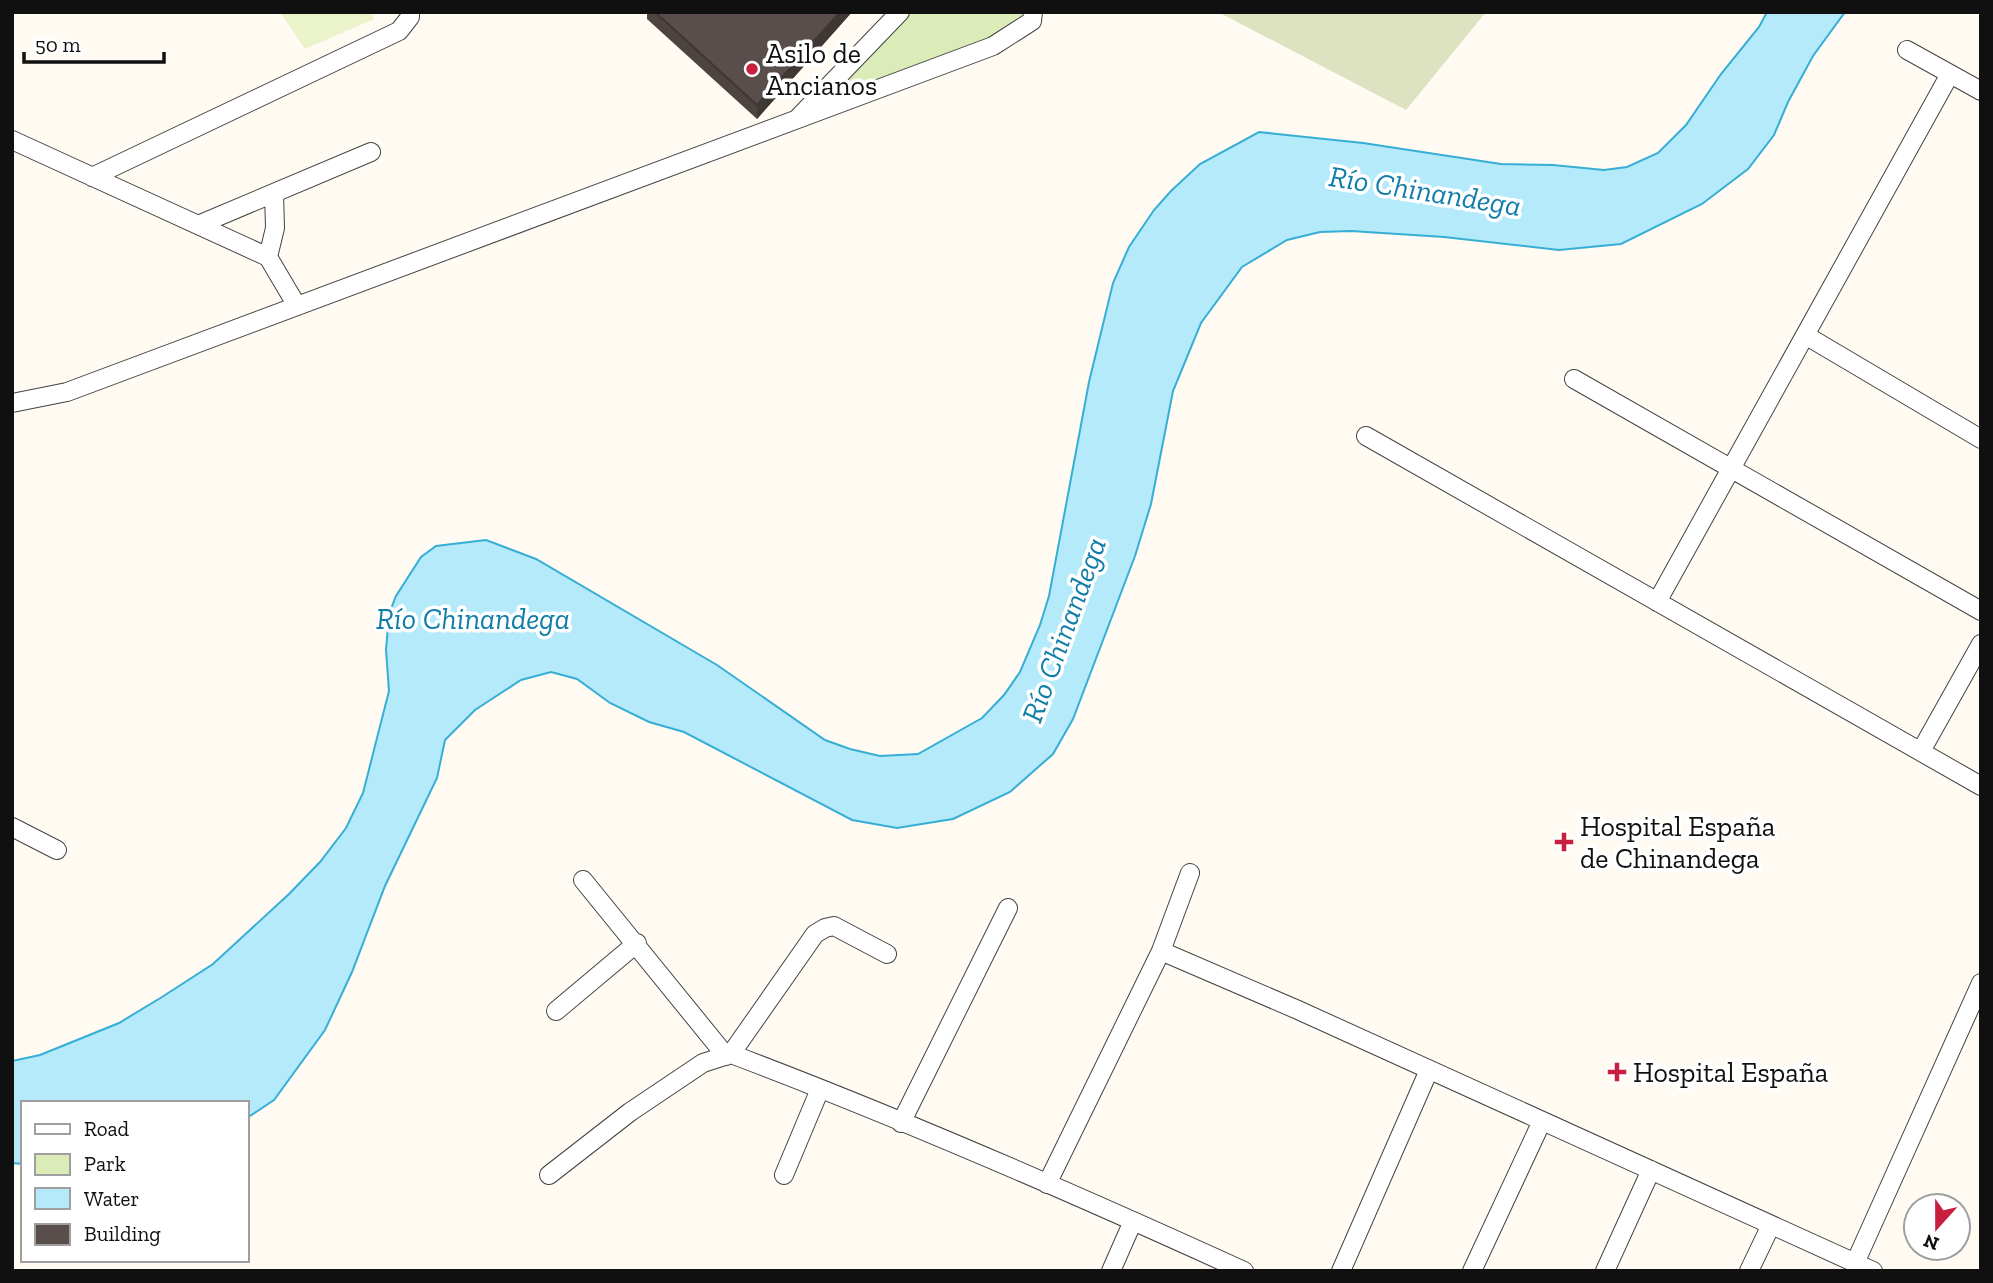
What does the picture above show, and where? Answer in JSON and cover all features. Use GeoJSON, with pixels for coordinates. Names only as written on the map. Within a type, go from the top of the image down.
{"type":"FeatureCollection","features":[{"type":"Feature","properties":{"kind":"street"},"geometry":{"type":"LineString","coordinates":[[92,177],[400,31],[410,17],[410,12]]}},
{"type":"Feature","properties":{"kind":"street"},"geometry":{"type":"LineString","coordinates":[[794,122],[901,12]]}},
{"type":"Feature","properties":{"kind":"street"},"geometry":{"type":"LineString","coordinates":[[12,403],[67,392],[993,47],[1032,21],[1033,12]]}},
{"type":"Feature","properties":{"kind":"street"},"geometry":{"type":"LineString","coordinates":[[1907,50],[1981,91]]}},
{"type":"Feature","properties":{"kind":"street"},"geometry":{"type":"LineString","coordinates":[[1657,602],[1950,74]]}},
{"type":"Feature","properties":{"kind":"street"},"geometry":{"type":"LineString","coordinates":[[12,141],[268,257],[297,306]]}},
{"type":"Feature","properties":{"kind":"street"},"geometry":{"type":"LineString","coordinates":[[198,225],[371,152]]}},
{"type":"Feature","properties":{"kind":"street"},"geometry":{"type":"LineString","coordinates":[[268,257],[275,228],[274,193]]}},
{"type":"Feature","properties":{"kind":"street"},"geometry":{"type":"LineString","coordinates":[[1805,335],[1981,439]]}},
{"type":"Feature","properties":{"kind":"street"},"geometry":{"type":"LineString","coordinates":[[1574,379],[1981,611]]}},
{"type":"Feature","properties":{"kind":"street"},"geometry":{"type":"LineString","coordinates":[[1366,436],[1981,786]]}},
{"type":"Feature","properties":{"kind":"street"},"geometry":{"type":"LineString","coordinates":[[1921,751],[1981,644]]}},
{"type":"Feature","properties":{"kind":"street"},"geometry":{"type":"LineString","coordinates":[[12,827],[57,849]]}},
{"type":"Feature","properties":{"kind":"street"},"geometry":{"type":"LineString","coordinates":[[1048,1184],[1161,951],[1190,873]]}},
{"type":"Feature","properties":{"kind":"street"},"geometry":{"type":"LineString","coordinates":[[583,880],[728,1055],[820,1089],[1048,1184],[1244,1271]]}},
{"type":"Feature","properties":{"kind":"street"},"geometry":{"type":"LineString","coordinates":[[901,1123],[1007,908]]}},
{"type":"Feature","properties":{"kind":"street"},"geometry":{"type":"LineString","coordinates":[[549,1175],[630,1112],[703,1063],[728,1055],[815,934],[834,926],[887,954]]}},
{"type":"Feature","properties":{"kind":"street"},"geometry":{"type":"LineString","coordinates":[[556,1012],[637,943]]}},
{"type":"Feature","properties":{"kind":"street"},"geometry":{"type":"LineString","coordinates":[[1161,951],[1873,1271]]}},
{"type":"Feature","properties":{"kind":"street"},"geometry":{"type":"LineString","coordinates":[[1855,1263],[1981,983]]}},
{"type":"Feature","properties":{"kind":"street"},"geometry":{"type":"LineString","coordinates":[[1341,1271],[1429,1070]]}},
{"type":"Feature","properties":{"kind":"street"},"geometry":{"type":"LineString","coordinates":[[784,1175],[820,1089]]}},
{"type":"Feature","properties":{"kind":"street"},"geometry":{"type":"LineString","coordinates":[[1472,1271],[1542,1121]]}},
{"type":"Feature","properties":{"kind":"street"},"geometry":{"type":"LineString","coordinates":[[1605,1271],[1651,1170]]}},
{"type":"Feature","properties":{"kind":"street"},"geometry":{"type":"LineString","coordinates":[[1111,1271],[1133,1221]]}},
{"type":"Feature","properties":{"kind":"street"},"geometry":{"type":"LineString","coordinates":[[1749,1271],[1771,1224]]}},
{"type":"Feature","properties":{"kind":"green space"},"geometry":{"type":"Polygon","coordinates":[[[280,12],[372,12],[374,19],[305,49],[280,12]]]}},
{"type":"Feature","properties":{"kind":"green space"},"geometry":{"type":"Polygon","coordinates":[[[905,12],[1022,12],[1022,16],[1005,32],[848,94],[834,91],[905,12]]]}},
{"type":"Feature","properties":{"kind":"green space"},"geometry":{"type":"Polygon","coordinates":[[[1218,12],[1486,12],[1406,110],[1218,12]]]}},
{"type":"Feature","properties":{"kind":"water","name":"Río Chinandega"},"geometry":{"type":"Polygon","coordinates":[[[1767,12],[1845,12],[1813,56],[1774,135],[1748,169],[1702,204],[1621,244],[1559,250],[1444,237],[1351,231],[1320,232],[1287,240],[1242,267],[1201,323],[1173,391],[1151,504],[1135,556],[1073,719],[1053,754],[1010,792],[953,819],[897,828],[852,820],[684,732],[649,722],[610,703],[577,679],[551,672],[521,680],[475,710],[445,740],[437,778],[385,886],[352,972],[325,1030],[274,1100],[248,1117],[248,1101],[21,1101],[21,1164],[12,1163],[12,1061],[40,1055],[119,1023],[213,964],[289,894],[320,862],[346,828],[363,793],[389,691],[386,650],[389,614],[396,596],[421,557],[436,546],[486,540],[536,559],[717,665],[825,740],[880,756],[918,754],[982,718],[1004,695],[1020,672],[1049,596],[1089,382],[1113,283],[1129,247],[1154,210],[1200,164],[1259,132],[1363,143],[1501,164],[1604,170],[1627,167],[1658,153],[1686,125],[1721,74],[1759,27],[1767,12]]]}},
{"type":"Feature","properties":{"kind":"building","name":"Asilo de Ancianos"},"geometry":{"type":"Polygon","coordinates":[[[655,12],[840,12],[757,105],[655,12]]]}},
{"type":"Feature","properties":{"kind":"place","name":"Asilo de Ancianos"},"geometry":{"type":"Point","coordinates":[752,69]}},
{"type":"Feature","properties":{"kind":"place","name":"Hospital España de Chinandega"},"geometry":{"type":"Point","coordinates":[1564,842]}},
{"type":"Feature","properties":{"kind":"place","name":"Hospital España"},"geometry":{"type":"Point","coordinates":[1617,1072]}}]}
